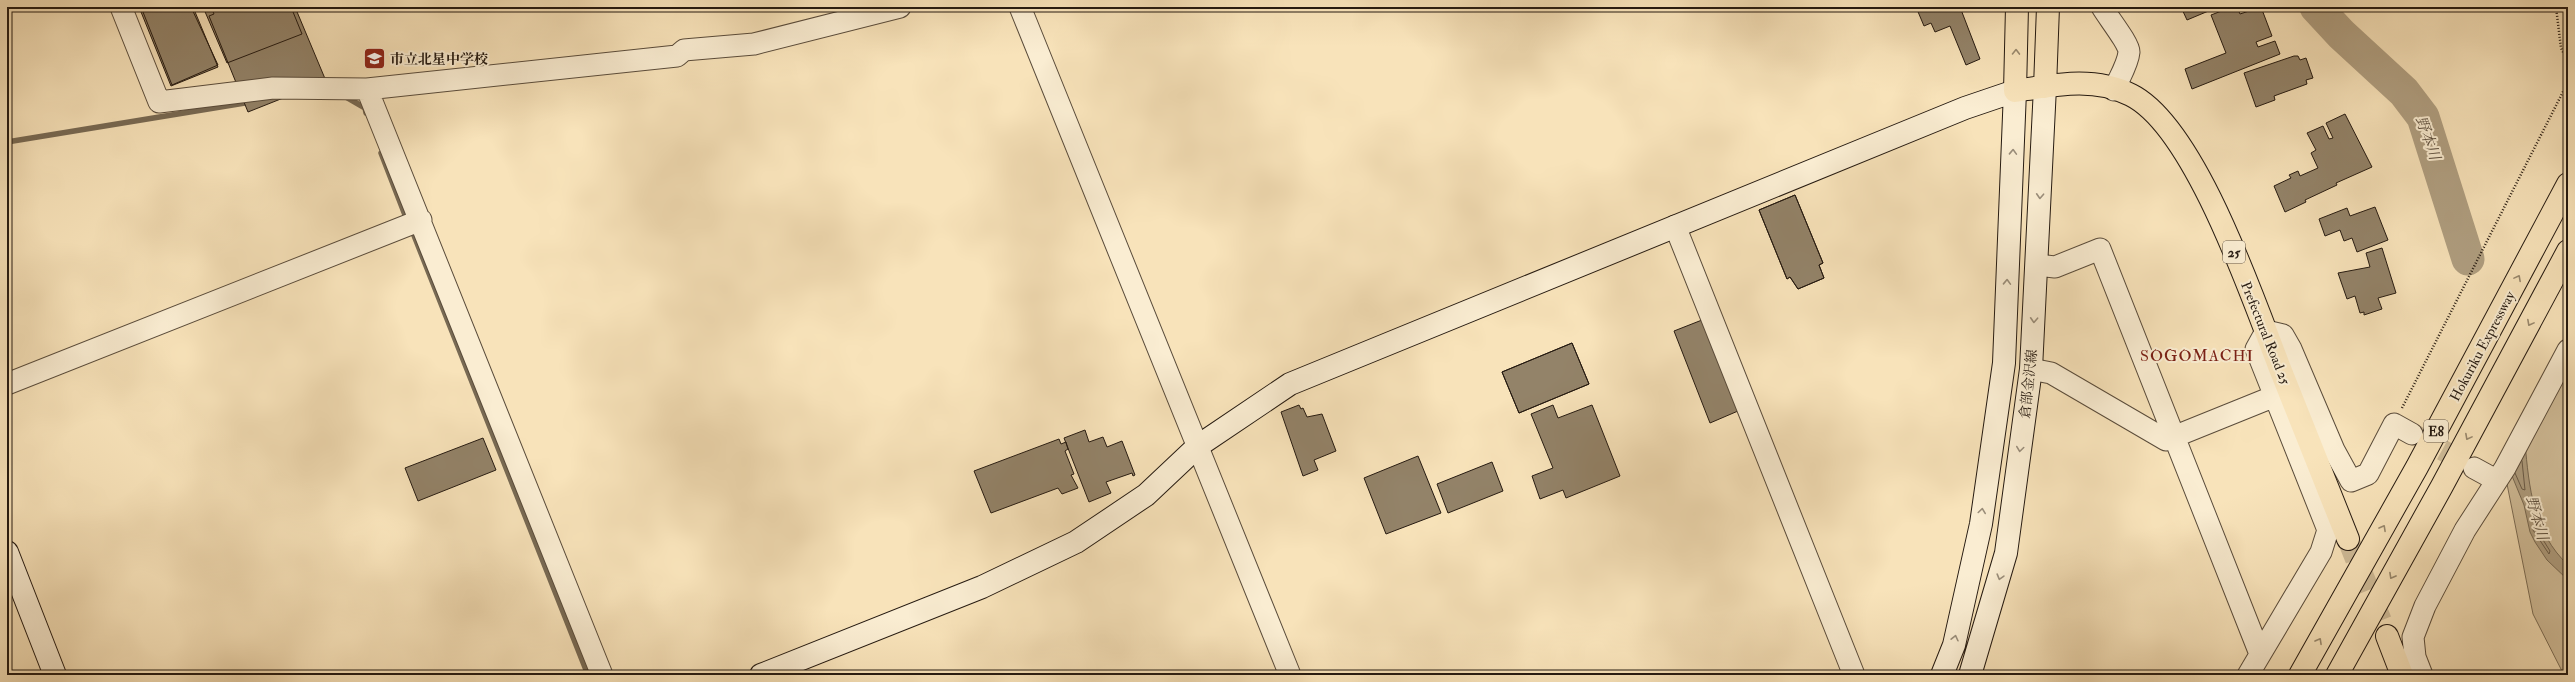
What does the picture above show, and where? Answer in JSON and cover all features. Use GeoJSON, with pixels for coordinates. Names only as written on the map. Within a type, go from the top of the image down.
{"type":"FeatureCollection","features":[{"type":"Feature","properties":{"kind":"main road"},"geometry":{"type":"LineString","coordinates":[[2016,91],[2017,7]]}},
{"type":"Feature","properties":{"kind":"main road"},"geometry":{"type":"LineString","coordinates":[[2045,87],[2048,7]]}},
{"type":"Feature","properties":{"kind":"main road","name":"Prefectural Road 25"},"geometry":{"type":"LineString","coordinates":[[2016,91],[2072,82],[2114,90],[2131,95],[2149,108],[2168,129],[2193,167],[2235,253],[2348,538]]}},
{"type":"Feature","properties":{"kind":"main road","name":"Hokuriku Expressway"},"geometry":{"type":"LineString","coordinates":[[2300,675],[2417,468],[2568,184]]}},
{"type":"Feature","properties":{"kind":"main road","name":"E8"},"geometry":{"type":"LineString","coordinates":[[2337,675],[2439,493],[2568,251]]}},
{"type":"Feature","properties":{"kind":"main road"},"geometry":{"type":"LineString","coordinates":[[2386,636],[2402,675]]}},
{"type":"Feature","properties":{"kind":"street"},"geometry":{"type":"LineString","coordinates":[[121,7],[159,102],[273,88],[366,89],[676,56],[684,50],[754,44],[900,7]]}},
{"type":"Feature","properties":{"kind":"street"},"geometry":{"type":"LineString","coordinates":[[1020,7],[1290,675]]}},
{"type":"Feature","properties":{"kind":"street"},"geometry":{"type":"LineString","coordinates":[[2102,7],[2113,26],[2126,41],[2129,51],[2114,90]]}},
{"type":"Feature","properties":{"kind":"street","name":"倉部金沢線"},"geometry":{"type":"LineString","coordinates":[[1970,675],[2006,553],[2031,369],[2045,87]]}},
{"type":"Feature","properties":{"kind":"street"},"geometry":{"type":"LineString","coordinates":[[366,89],[421,220],[602,675]]}},
{"type":"Feature","properties":{"kind":"street"},"geometry":{"type":"LineString","coordinates":[[760,675],[982,587],[1076,542],[1146,495],[1198,446],[1290,384],[1965,108],[2016,91]]}},
{"type":"Feature","properties":{"kind":"street","name":"倉部金沢線"},"geometry":{"type":"LineString","coordinates":[[1942,675],[1954,645],[1981,524],[2004,363],[2016,91]]}},
{"type":"Feature","properties":{"kind":"street"},"geometry":{"type":"LineString","coordinates":[[7,384],[421,220]]}},
{"type":"Feature","properties":{"kind":"street"},"geometry":{"type":"LineString","coordinates":[[1674,226],[1854,675]]}},
{"type":"Feature","properties":{"kind":"street"},"geometry":{"type":"LineString","coordinates":[[2037,265],[2055,266],[2100,249],[2260,654]]}},
{"type":"Feature","properties":{"kind":"street"},"geometry":{"type":"LineString","coordinates":[[2248,675],[2321,552],[2328,530],[2256,349],[2266,331],[2283,335],[2291,349],[2334,450],[2351,481],[2368,474],[2394,424],[2412,434]]}},
{"type":"Feature","properties":{"kind":"street"},"geometry":{"type":"LineString","coordinates":[[2422,675],[2415,657],[2413,638],[2429,599],[2465,530],[2505,468],[2568,350]]}},
{"type":"Feature","properties":{"kind":"street"},"geometry":{"type":"LineString","coordinates":[[2031,369],[2051,372],[2166,440],[2275,396]]}},
{"type":"Feature","properties":{"kind":"street"},"geometry":{"type":"LineString","coordinates":[[2474,468],[2496,480]]}},
{"type":"Feature","properties":{"kind":"street"},"geometry":{"type":"LineString","coordinates":[[7,552],[55,675]]}},
{"type":"Feature","properties":{"kind":"path"},"geometry":{"type":"LineString","coordinates":[[2556,7],[2562,48],[2568,62]]}},
{"type":"Feature","properties":{"kind":"path"},"geometry":{"type":"LineString","coordinates":[[2394,424],[2568,82]]}},
{"type":"Feature","properties":{"kind":"shaded area"},"geometry":{"type":"Polygon","coordinates":[[[2568,360],[2568,675],[2564,675],[2533,614],[2506,479],[2568,360]]]}},
{"type":"Feature","properties":{"kind":"water","name":"野本川"},"geometry":{"type":"Polygon","coordinates":[[[2525,443],[2528,476],[2535,508],[2547,538],[2556,552],[2568,565],[2568,580],[2547,560],[2535,542],[2530,532],[2524,505],[2510,471],[2525,443]]]}},
{"type":"Feature","properties":{"kind":"building"},"geometry":{"type":"Polygon","coordinates":[[[139,7],[193,7],[218,67],[171,86],[139,7]]]}},
{"type":"Feature","properties":{"kind":"building"},"geometry":{"type":"Polygon","coordinates":[[[141,7],[191,7],[218,65],[172,85],[141,7]]]}},
{"type":"Feature","properties":{"kind":"building"},"geometry":{"type":"Polygon","coordinates":[[[203,7],[291,7],[302,34],[227,63],[203,7]]]}},
{"type":"Feature","properties":{"kind":"building"},"geometry":{"type":"Polygon","coordinates":[[[211,7],[295,7],[326,81],[248,112],[209,16],[214,14],[211,7]]]}},
{"type":"Feature","properties":{"kind":"building"},"geometry":{"type":"Polygon","coordinates":[[[1916,7],[1960,7],[1980,59],[1966,65],[1950,26],[1935,32],[1931,23],[1924,26],[1916,7]]]}},
{"type":"Feature","properties":{"kind":"building"},"geometry":{"type":"Polygon","coordinates":[[[2181,7],[2218,7],[2187,20],[2181,7]]]}},
{"type":"Feature","properties":{"kind":"building"},"geometry":{"type":"Polygon","coordinates":[[[2232,7],[2237,7],[2240,14],[2261,7],[2272,36],[2256,42],[2258,47],[2275,41],[2280,54],[2192,89],[2185,69],[2226,53],[2211,15],[2232,7]]]}},
{"type":"Feature","properties":{"kind":"building"},"geometry":{"type":"Polygon","coordinates":[[[2294,56],[2298,56],[2300,60],[2306,58],[2313,78],[2306,80],[2307,84],[2274,96],[2275,100],[2256,107],[2244,73],[2294,56]]]}},
{"type":"Feature","properties":{"kind":"building"},"geometry":{"type":"Polygon","coordinates":[[[2345,114],[2372,167],[2336,183],[2337,185],[2305,200],[2306,202],[2285,212],[2274,186],[2291,178],[2289,175],[2298,171],[2300,176],[2318,168],[2311,153],[2316,150],[2307,133],[2323,126],[2329,139],[2333,138],[2326,123],[2345,114]]]}},
{"type":"Feature","properties":{"kind":"building"},"geometry":{"type":"Polygon","coordinates":[[[1795,195],[1823,263],[1819,265],[1824,278],[1798,289],[1790,277],[1787,279],[1759,210],[1795,195]]]}},
{"type":"Feature","properties":{"kind":"building"},"geometry":{"type":"Polygon","coordinates":[[[1795,195],[1823,263],[1819,265],[1824,278],[1798,289],[1790,277],[1787,279],[1759,210],[1795,195]]]}},
{"type":"Feature","properties":{"kind":"building"},"geometry":{"type":"Polygon","coordinates":[[[2375,207],[2388,240],[2357,252],[2352,238],[2344,241],[2340,230],[2325,236],[2319,219],[2347,208],[2350,216],[2375,207]]]}},
{"type":"Feature","properties":{"kind":"building"},"geometry":{"type":"Polygon","coordinates":[[[2382,248],[2396,293],[2378,298],[2382,309],[2364,315],[2364,312],[2360,313],[2355,296],[2347,299],[2338,273],[2370,267],[2366,253],[2382,248]]]}},
{"type":"Feature","properties":{"kind":"building"},"geometry":{"type":"Polygon","coordinates":[[[1702,320],[1738,411],[1710,423],[1674,331],[1702,320]]]}},
{"type":"Feature","properties":{"kind":"building"},"geometry":{"type":"Polygon","coordinates":[[[1572,343],[1589,384],[1519,413],[1502,372],[1572,343]]]}},
{"type":"Feature","properties":{"kind":"building"},"geometry":{"type":"Polygon","coordinates":[[[1572,343],[1589,384],[1519,413],[1502,372],[1572,343]]]}},
{"type":"Feature","properties":{"kind":"building"},"geometry":{"type":"Polygon","coordinates":[[[1299,405],[1301,409],[1303,408],[1307,417],[1322,414],[1336,451],[1314,460],[1318,470],[1303,476],[1281,412],[1299,405]]]}},
{"type":"Feature","properties":{"kind":"building"},"geometry":{"type":"Polygon","coordinates":[[[1553,405],[1558,418],[1592,405],[1620,476],[1566,498],[1563,490],[1540,499],[1532,476],[1553,468],[1531,414],[1553,405]]]}},
{"type":"Feature","properties":{"kind":"building"},"geometry":{"type":"Polygon","coordinates":[[[1085,430],[1089,442],[1103,437],[1107,447],[1122,441],[1135,475],[1133,476],[1132,473],[1106,482],[1111,493],[1089,502],[1064,438],[1085,430]]]}},
{"type":"Feature","properties":{"kind":"building"},"geometry":{"type":"Polygon","coordinates":[[[483,438],[496,470],[418,501],[405,468],[483,438]]]}},
{"type":"Feature","properties":{"kind":"building"},"geometry":{"type":"Polygon","coordinates":[[[1059,439],[1061,444],[1066,442],[1068,449],[1065,451],[1074,474],[1071,475],[1078,488],[1062,494],[1058,488],[991,513],[974,471],[1059,439]]]}},
{"type":"Feature","properties":{"kind":"building"},"geometry":{"type":"Polygon","coordinates":[[[1418,456],[1441,513],[1386,534],[1364,478],[1418,456]]]}},
{"type":"Feature","properties":{"kind":"building"},"geometry":{"type":"Polygon","coordinates":[[[1492,462],[1503,491],[1448,513],[1437,484],[1492,462]]]}},
{"type":"Feature","properties":{"kind":"waterway","name":"野本川"},"geometry":{"type":"LineString","coordinates":[[2316,7],[2341,34],[2404,92],[2423,117],[2468,259]]}},
{"type":"Feature","properties":{"kind":"waterway"},"geometry":{"type":"LineString","coordinates":[[346,97],[365,108],[366,113]]}},
{"type":"Feature","properties":{"kind":"waterway"},"geometry":{"type":"LineString","coordinates":[[7,142],[251,102]]}},
{"type":"Feature","properties":{"kind":"waterway"},"geometry":{"type":"LineString","coordinates":[[381,153],[405,215]]}},
{"type":"Feature","properties":{"kind":"waterway"},"geometry":{"type":"LineString","coordinates":[[413,233],[588,675]]}},
{"type":"Feature","properties":{"kind":"tunnel"},"geometry":{"type":"LineString","coordinates":[[2415,435],[2471,466]]}},
{"type":"Feature","properties":{"kind":"tunnel"},"geometry":{"type":"LineString","coordinates":[[2348,539],[2387,636]]}},
{"type":"Feature","properties":{"kind":"place","name":"市立北星中学校"},"geometry":{"type":"Point","coordinates":[374,59]}},
{"type":"Feature","properties":{"kind":"district","name":"SOGOMACHI"},"geometry":{"type":"Point","coordinates":[2197,355]}}]}
